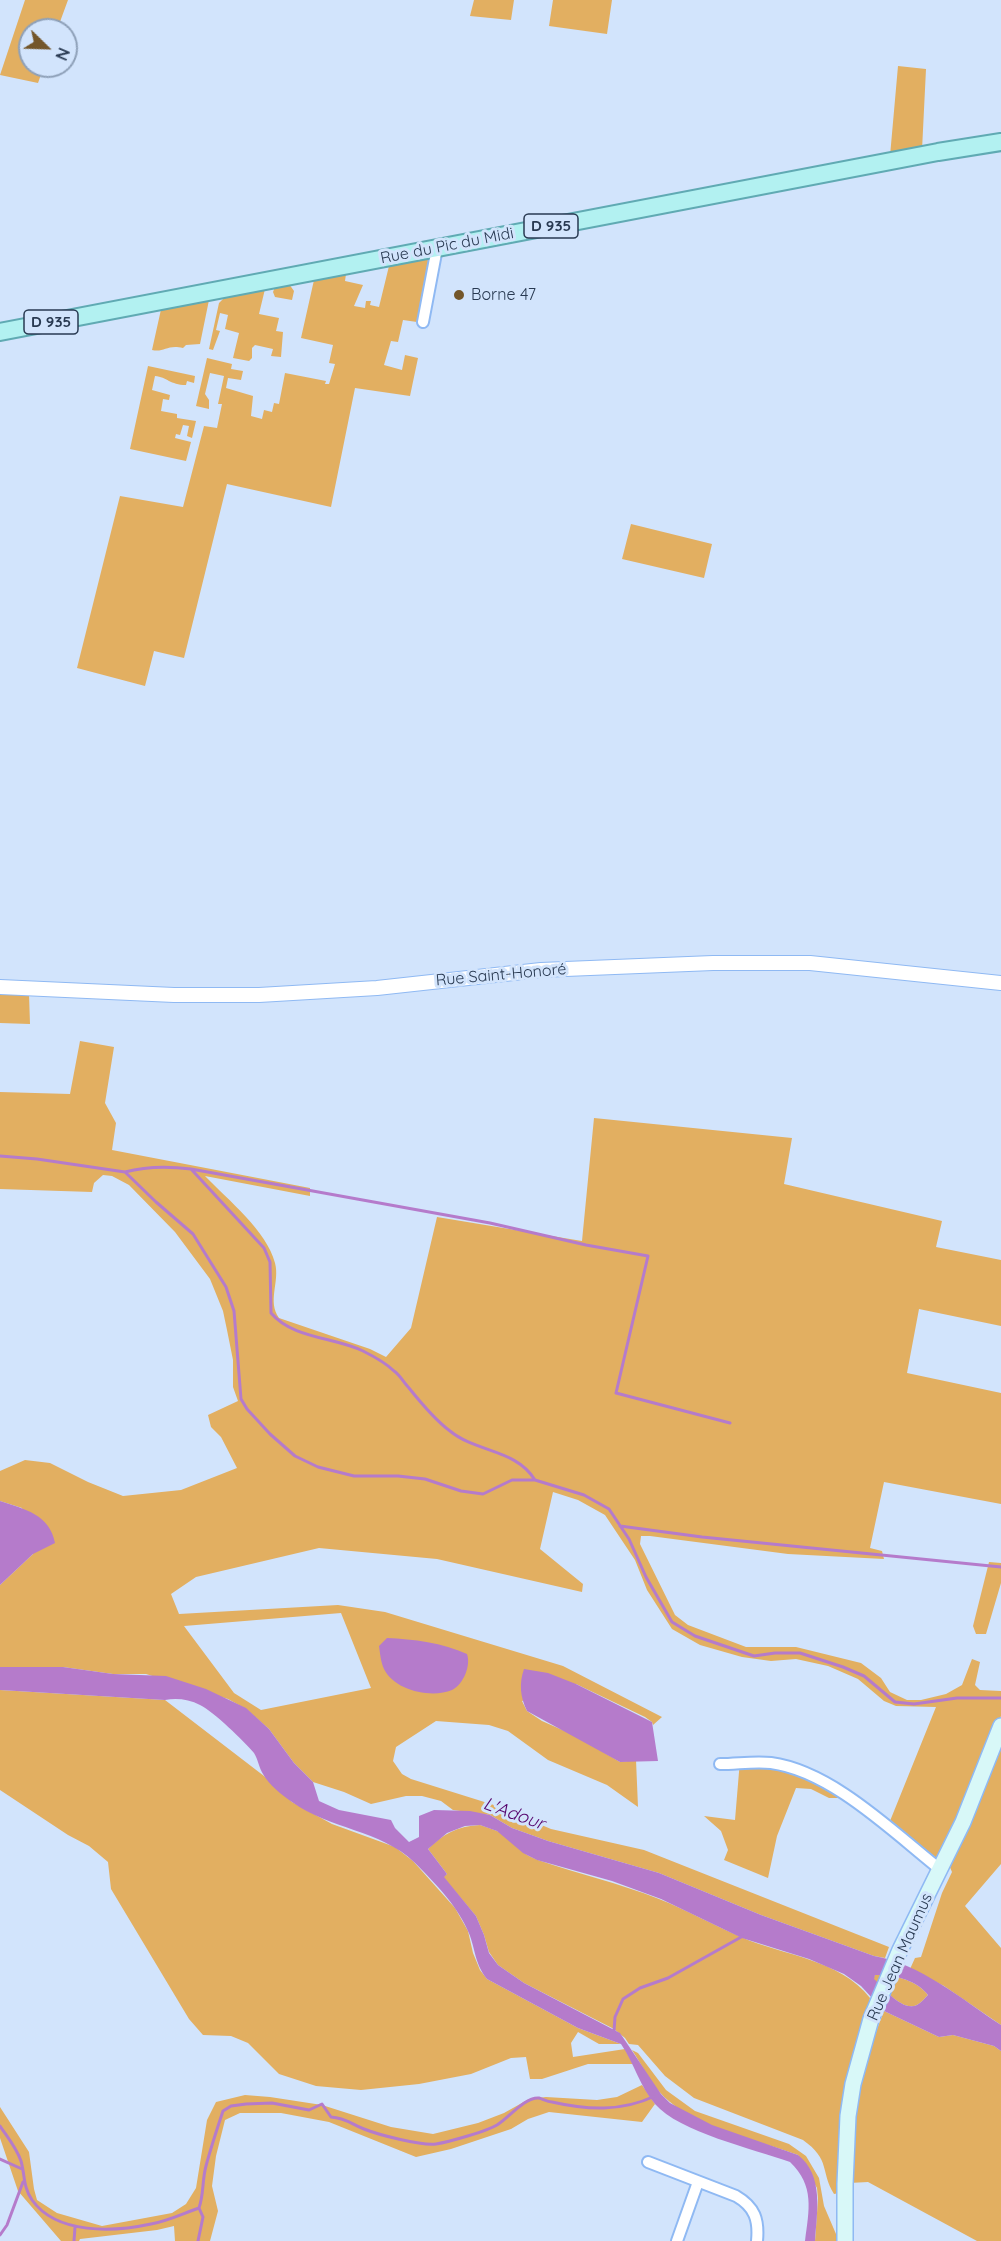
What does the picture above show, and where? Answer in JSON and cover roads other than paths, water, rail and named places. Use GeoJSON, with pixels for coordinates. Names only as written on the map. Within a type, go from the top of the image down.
{"type":"FeatureCollection","features":[{"type":"Feature","properties":{"kind":"main road","name":"Rue du Pic du Midi"},"geometry":{"type":"LineString","coordinates":[[0,332],[938,152],[1001,142]]}},
{"type":"Feature","properties":{"kind":"main road","name":"Rue Jean Maumus"},"geometry":{"type":"LineString","coordinates":[[845,2241],[844,2184],[848,2116],[853,2084],[871,2019],[900,1950],[963,1822],[1001,1726]]}},
{"type":"Feature","properties":{"kind":"street"},"geometry":{"type":"LineString","coordinates":[[423,322],[437,248]]}},
{"type":"Feature","properties":{"kind":"street","name":"Rue Saint-Honoré"},"geometry":{"type":"LineString","coordinates":[[0,987],[174,996],[259,995],[378,988],[541,970],[712,963],[810,963],[1001,983]]}},
{"type":"Feature","properties":{"kind":"street"},"geometry":{"type":"LineString","coordinates":[[720,1764],[771,1763],[817,1778],[847,1795],[941,1870]]}},
{"type":"Feature","properties":{"kind":"street"},"geometry":{"type":"LineString","coordinates":[[648,2162],[747,2202],[756,2214],[757,2241]]}},
{"type":"Feature","properties":{"kind":"street"},"geometry":{"type":"LineString","coordinates":[[677,2241],[699,2182]]}},
{"type":"Feature","properties":{"kind":"waterway"},"geometry":{"type":"LineString","coordinates":[[0,1156],[125,1172],[193,1234],[226,1287],[234,1311],[241,1399],[270,1434],[295,1456],[318,1467],[354,1476],[398,1476],[425,1479],[461,1491],[483,1494],[512,1480],[535,1480],[584,1495],[609,1509],[629,1539],[646,1577],[672,1622],[695,1636],[754,1656],[800,1653],[843,1667],[864,1676],[895,1702],[914,1704],[957,1698],[1001,1698]]}},
{"type":"Feature","properties":{"kind":"waterway"},"geometry":{"type":"LineString","coordinates":[[125,1172],[158,1167],[191,1169],[264,1248],[270,1262],[271,1313],[280,1322],[302,1333],[352,1346],[379,1360],[398,1375],[428,1411],[450,1431],[472,1444],[518,1462],[535,1480]]}},
{"type":"Feature","properties":{"kind":"waterway"},"geometry":{"type":"LineString","coordinates":[[191,1169],[490,1223],[586,1245],[648,1256],[616,1393],[730,1423]]}},
{"type":"Feature","properties":{"kind":"waterway"},"geometry":{"type":"LineString","coordinates":[[620,1526],[702,1537],[1001,1567]]}},
{"type":"Feature","properties":{"kind":"waterway"},"geometry":{"type":"LineString","coordinates":[[614,2031],[615,2017],[623,1999],[640,1988],[668,1978],[743,1936]]}},
{"type":"Feature","properties":{"kind":"waterway"},"geometry":{"type":"LineString","coordinates":[[0,2126],[19,2156],[29,2195],[43,2211],[56,2220],[71,2225],[120,2229],[157,2223],[199,2208],[205,2171],[214,2138],[223,2111],[231,2106],[272,2103],[309,2110],[322,2104],[331,2117],[345,2120],[364,2129],[411,2142],[436,2144],[492,2127],[502,2122],[522,2104],[533,2099],[539,2098],[548,2102],[578,2107],[604,2108],[629,2105],[655,2096]]}},
{"type":"Feature","properties":{"kind":"waterway"},"geometry":{"type":"LineString","coordinates":[[0,2159],[22,2169]]}},
{"type":"Feature","properties":{"kind":"waterway"},"geometry":{"type":"LineString","coordinates":[[0,2235],[7,2225],[23,2182]]}},
{"type":"Feature","properties":{"kind":"waterway"},"geometry":{"type":"LineString","coordinates":[[198,2241],[203,2217],[199,2208]]}},
{"type":"Feature","properties":{"kind":"waterway"},"geometry":{"type":"LineString","coordinates":[[74,2241],[75,2227]]}},
{"type":"Feature","properties":{"kind":"place","name":"Borne 47"},"geometry":{"type":"Point","coordinates":[459,295]}},
{"type":"Feature","properties":{"kind":"water label","name":"L'Adour"},"geometry":{"type":"Point","coordinates":[514,1814]}}]}
